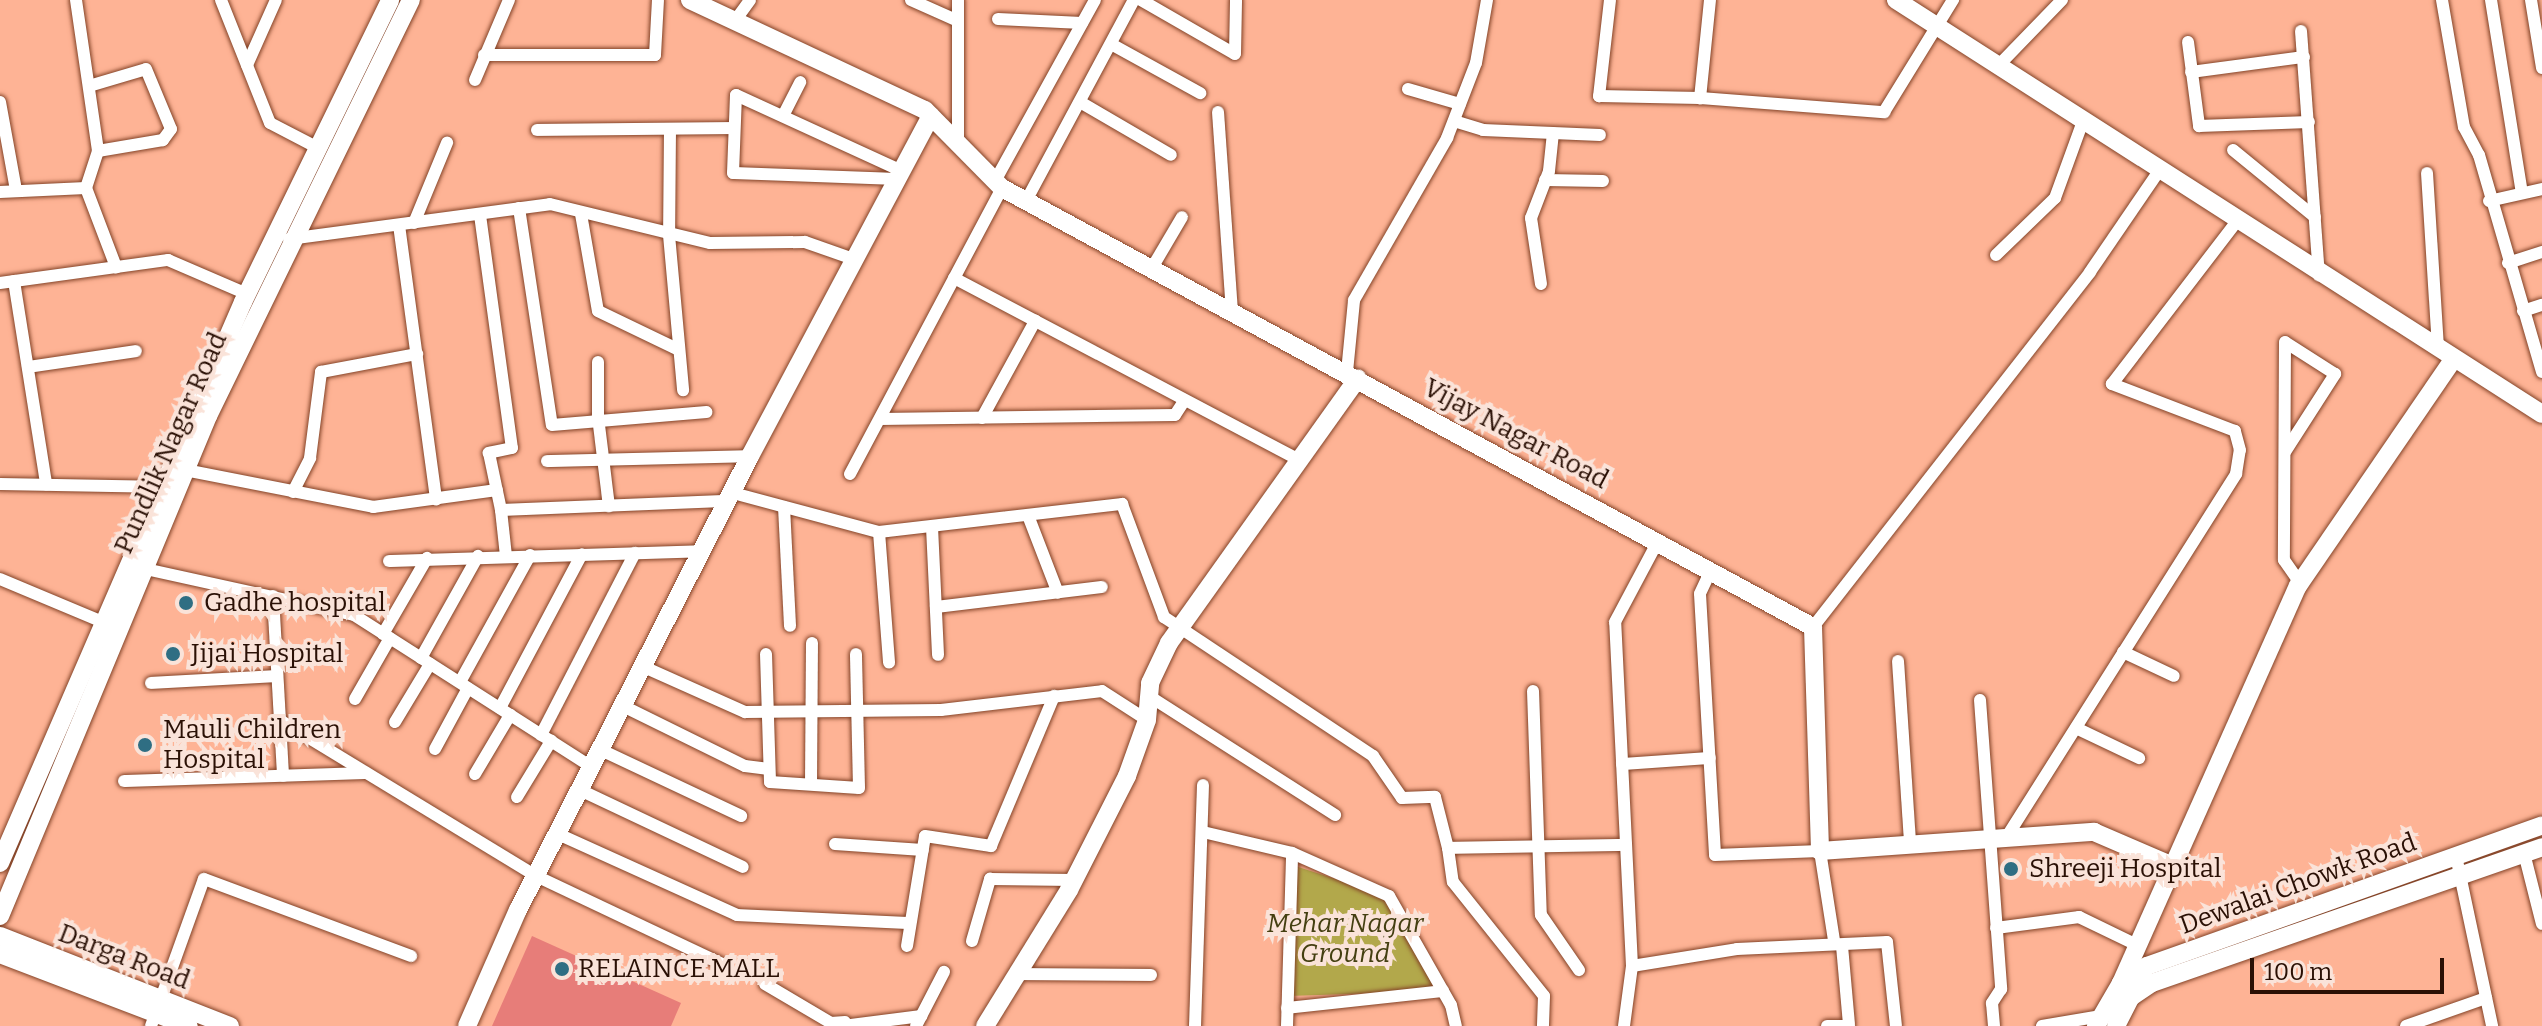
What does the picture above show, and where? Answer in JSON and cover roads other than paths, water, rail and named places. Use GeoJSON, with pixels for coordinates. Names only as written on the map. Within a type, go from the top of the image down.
{"type":"FeatureCollection","features":[{"type":"Feature","properties":{"kind":"street"},"geometry":{"type":"LineString","coordinates":[[76,0],[98,151],[86,188],[116,267]]}},
{"type":"Feature","properties":{"kind":"street"},"geometry":{"type":"LineString","coordinates":[[221,0],[270,123],[318,148]]}},
{"type":"Feature","properties":{"kind":"street"},"geometry":{"type":"LineString","coordinates":[[247,65],[276,0]]}},
{"type":"Feature","properties":{"kind":"street","name":"Pundlik Nagar Road"},"geometry":{"type":"LineString","coordinates":[[0,916],[66,757],[135,567],[247,294],[390,0]]}},
{"type":"Feature","properties":{"kind":"street","name":"Pundlik Nagar Road"},"geometry":{"type":"LineString","coordinates":[[170,488],[185,470],[293,239],[411,0]]}},
{"type":"Feature","properties":{"kind":"street"},"geometry":{"type":"LineString","coordinates":[[475,80],[509,0]]}},
{"type":"Feature","properties":{"kind":"street"},"geometry":{"type":"LineString","coordinates":[[484,55],[655,55],[658,0]]}},
{"type":"Feature","properties":{"kind":"street","name":"Vijay Nagar Road"},"geometry":{"type":"LineString","coordinates":[[690,0],[737,18],[931,116],[998,184],[1026,201],[1353,375],[1813,627]]}},
{"type":"Feature","properties":{"kind":"street"},"geometry":{"type":"LineString","coordinates":[[737,18],[750,0]]}},
{"type":"Feature","properties":{"kind":"street"},"geometry":{"type":"LineString","coordinates":[[911,0],[958,21]]}},
{"type":"Feature","properties":{"kind":"street"},"geometry":{"type":"LineString","coordinates":[[958,0],[958,144]]}},
{"type":"Feature","properties":{"kind":"street"},"geometry":{"type":"LineString","coordinates":[[850,474],[1095,0]]}},
{"type":"Feature","properties":{"kind":"street"},"geometry":{"type":"LineString","coordinates":[[1026,201],[1134,0]]}},
{"type":"Feature","properties":{"kind":"street"},"geometry":{"type":"LineString","coordinates":[[1141,0],[1235,54],[1236,0]]}},
{"type":"Feature","properties":{"kind":"street"},"geometry":{"type":"LineString","coordinates":[[985,1026],[1074,880],[1127,776],[1147,720],[1149,696],[1180,628],[1299,460],[1353,375],[1354,300],[1454,121],[1476,63],[1487,0]]}},
{"type":"Feature","properties":{"kind":"street"},"geometry":{"type":"LineString","coordinates":[[1610,0],[1599,96],[1700,98],[1884,112],[1953,0]]}},
{"type":"Feature","properties":{"kind":"street"},"geometry":{"type":"LineString","coordinates":[[1700,98],[1710,0]]}},
{"type":"Feature","properties":{"kind":"street"},"geometry":{"type":"LineString","coordinates":[[1896,0],[2445,356],[2542,414]]}},
{"type":"Feature","properties":{"kind":"street"},"geometry":{"type":"LineString","coordinates":[[1998,66],[2062,0]]}},
{"type":"Feature","properties":{"kind":"street"},"geometry":{"type":"LineString","coordinates":[[2442,0],[2464,127],[2479,155],[2489,201],[2541,363]]}},
{"type":"Feature","properties":{"kind":"street"},"geometry":{"type":"LineString","coordinates":[[2491,0],[2522,193]]}},
{"type":"Feature","properties":{"kind":"street"},"geometry":{"type":"LineString","coordinates":[[2531,0],[2538,13],[2542,68]]}},
{"type":"Feature","properties":{"kind":"street"},"geometry":{"type":"LineString","coordinates":[[998,19],[1082,23]]}},
{"type":"Feature","properties":{"kind":"street"},"geometry":{"type":"LineString","coordinates":[[2301,31],[2319,275]]}},
{"type":"Feature","properties":{"kind":"street"},"geometry":{"type":"LineString","coordinates":[[2188,42],[2202,127],[2309,122]]}},
{"type":"Feature","properties":{"kind":"street"},"geometry":{"type":"LineString","coordinates":[[1111,44],[1200,93]]}},
{"type":"Feature","properties":{"kind":"street"},"geometry":{"type":"LineString","coordinates":[[2191,72],[2304,57]]}},
{"type":"Feature","properties":{"kind":"street"},"geometry":{"type":"LineString","coordinates":[[89,86],[146,69],[171,129],[163,140],[98,151]]}},
{"type":"Feature","properties":{"kind":"street"},"geometry":{"type":"LineString","coordinates":[[783,116],[800,82]]}},
{"type":"Feature","properties":{"kind":"street"},"geometry":{"type":"LineString","coordinates":[[1408,89],[1460,104]]}},
{"type":"Feature","properties":{"kind":"street"},"geometry":{"type":"LineString","coordinates":[[736,95],[783,116],[900,175],[733,173],[730,128],[736,95]]}},
{"type":"Feature","properties":{"kind":"street"},"geometry":{"type":"LineString","coordinates":[[1080,102],[1171,155]]}},
{"type":"Feature","properties":{"kind":"street"},"geometry":{"type":"LineString","coordinates":[[1,108],[16,190]]}},
{"type":"Feature","properties":{"kind":"street"},"geometry":{"type":"LineString","coordinates":[[1218,112],[1232,311]]}},
{"type":"Feature","properties":{"kind":"street"},"geometry":{"type":"LineString","coordinates":[[467,1026],[536,876],[750,456],[931,116]]}},
{"type":"Feature","properties":{"kind":"street"},"geometry":{"type":"LineString","coordinates":[[1454,121],[1483,130],[1600,135]]}},
{"type":"Feature","properties":{"kind":"street"},"geometry":{"type":"LineString","coordinates":[[1996,255],[2055,198],[2083,121]]}},
{"type":"Feature","properties":{"kind":"street"},"geometry":{"type":"LineString","coordinates":[[537,130],[730,128]]}},
{"type":"Feature","properties":{"kind":"street"},"geometry":{"type":"LineString","coordinates":[[670,129],[669,235],[683,390]]}},
{"type":"Feature","properties":{"kind":"street"},"geometry":{"type":"LineString","coordinates":[[1541,284],[1531,218],[1545,180],[1553,133]]}},
{"type":"Feature","properties":{"kind":"street"},"geometry":{"type":"LineString","coordinates":[[414,223],[447,143]]}},
{"type":"Feature","properties":{"kind":"street"},"geometry":{"type":"LineString","coordinates":[[2233,150],[2315,217]]}},
{"type":"Feature","properties":{"kind":"street"},"geometry":{"type":"LineString","coordinates":[[1827,1026],[1849,1025],[1838,943],[1820,851],[1813,627],[2090,272],[2159,171]]}},
{"type":"Feature","properties":{"kind":"street"},"geometry":{"type":"LineString","coordinates":[[2042,1026],[2104,1023],[2126,990],[2137,945],[2300,583],[2445,356],[2427,173]]}},
{"type":"Feature","properties":{"kind":"street"},"geometry":{"type":"LineString","coordinates":[[1545,180],[1603,181]]}},
{"type":"Feature","properties":{"kind":"street"},"geometry":{"type":"LineString","coordinates":[[0,192],[86,188]]}},
{"type":"Feature","properties":{"kind":"street"},"geometry":{"type":"LineString","coordinates":[[2489,201],[2542,189]]}},
{"type":"Feature","properties":{"kind":"street"},"geometry":{"type":"LineString","coordinates":[[273,241],[550,204],[710,243],[805,242],[856,260]]}},
{"type":"Feature","properties":{"kind":"street"},"geometry":{"type":"LineString","coordinates":[[519,208],[552,425],[598,417],[706,412]]}},
{"type":"Feature","properties":{"kind":"street"},"geometry":{"type":"LineString","coordinates":[[581,214],[598,311],[679,350]]}},
{"type":"Feature","properties":{"kind":"street"},"geometry":{"type":"LineString","coordinates":[[480,215],[512,448],[489,453],[501,510],[506,556]]}},
{"type":"Feature","properties":{"kind":"street"},"geometry":{"type":"LineString","coordinates":[[1152,268],[1182,217]]}},
{"type":"Feature","properties":{"kind":"street"},"geometry":{"type":"LineString","coordinates":[[1998,838],[2076,728],[2236,474],[2240,450],[2235,431],[2112,384],[2237,221]]}},
{"type":"Feature","properties":{"kind":"street"},"geometry":{"type":"LineString","coordinates":[[399,225],[436,500]]}},
{"type":"Feature","properties":{"kind":"street"},"geometry":{"type":"LineString","coordinates":[[2508,263],[2542,252]]}},
{"type":"Feature","properties":{"kind":"street"},"geometry":{"type":"LineString","coordinates":[[0,283],[168,260],[247,294]]}},
{"type":"Feature","properties":{"kind":"street"},"geometry":{"type":"LineString","coordinates":[[954,278],[1299,460]]}},
{"type":"Feature","properties":{"kind":"street"},"geometry":{"type":"LineString","coordinates":[[14,281],[46,484]]}},
{"type":"Feature","properties":{"kind":"street"},"geometry":{"type":"LineString","coordinates":[[2523,311],[2542,305]]}},
{"type":"Feature","properties":{"kind":"street"},"geometry":{"type":"LineString","coordinates":[[982,418],[1035,321]]}},
{"type":"Feature","properties":{"kind":"street"},"geometry":{"type":"LineString","coordinates":[[2285,452],[2335,374],[2285,342],[2284,560],[2300,583]]}},
{"type":"Feature","properties":{"kind":"street"},"geometry":{"type":"LineString","coordinates":[[28,367],[136,351]]}},
{"type":"Feature","properties":{"kind":"street"},"geometry":{"type":"LineString","coordinates":[[293,492],[310,458],[321,372],[417,354]]}},
{"type":"Feature","properties":{"kind":"street"},"geometry":{"type":"LineString","coordinates":[[598,362],[598,417],[609,506]]}},
{"type":"Feature","properties":{"kind":"street"},"geometry":{"type":"LineString","coordinates":[[880,419],[1175,415],[1184,401]]}},
{"type":"Feature","properties":{"kind":"street"},"geometry":{"type":"LineString","coordinates":[[547,461],[750,456]]}},
{"type":"Feature","properties":{"kind":"street"},"geometry":{"type":"LineString","coordinates":[[185,470],[373,507],[497,490]]}},
{"type":"Feature","properties":{"kind":"street"},"geometry":{"type":"LineString","coordinates":[[0,484],[170,488]]}},
{"type":"Feature","properties":{"kind":"street"},"geometry":{"type":"LineString","coordinates":[[501,510],[731,497],[784,507],[879,532],[1029,518],[1122,504],[1164,617],[1373,756],[1402,798],[1435,797],[1453,882],[1544,996],[1543,1026]]}},
{"type":"Feature","properties":{"kind":"street"},"geometry":{"type":"LineString","coordinates":[[784,507],[790,626]]}},
{"type":"Feature","properties":{"kind":"street"},"geometry":{"type":"LineString","coordinates":[[1029,518],[1058,593]]}},
{"type":"Feature","properties":{"kind":"street"},"geometry":{"type":"LineString","coordinates":[[932,527],[938,655]]}},
{"type":"Feature","properties":{"kind":"street"},"geometry":{"type":"LineString","coordinates":[[879,532],[889,663]]}},
{"type":"Feature","properties":{"kind":"street"},"geometry":{"type":"LineString","coordinates":[[1624,1026],[1632,966],[1615,622],[1658,541]]}},
{"type":"Feature","properties":{"kind":"street"},"geometry":{"type":"LineString","coordinates":[[389,561],[703,551]]}},
{"type":"Feature","properties":{"kind":"street"},"geometry":{"type":"LineString","coordinates":[[517,797],[635,553]]}},
{"type":"Feature","properties":{"kind":"street"},"geometry":{"type":"LineString","coordinates":[[475,774],[582,554]]}},
{"type":"Feature","properties":{"kind":"street"},"geometry":{"type":"LineString","coordinates":[[435,749],[530,555]]}},
{"type":"Feature","properties":{"kind":"street"},"geometry":{"type":"LineString","coordinates":[[395,722],[478,556]]}},
{"type":"Feature","properties":{"kind":"street"},"geometry":{"type":"LineString","coordinates":[[355,699],[427,558]]}},
{"type":"Feature","properties":{"kind":"street"},"geometry":{"type":"LineString","coordinates":[[135,567],[354,615],[592,767]]}},
{"type":"Feature","properties":{"kind":"street","name":"Pundlik Nagar Road"},"geometry":{"type":"LineString","coordinates":[[0,863],[103,622],[135,567]]}},
{"type":"Feature","properties":{"kind":"street"},"geometry":{"type":"LineString","coordinates":[[1711,570],[1700,594],[1715,855],[2094,832],[2173,866]]}},
{"type":"Feature","properties":{"kind":"street"},"geometry":{"type":"LineString","coordinates":[[0,579],[103,622]]}},
{"type":"Feature","properties":{"kind":"street"},"geometry":{"type":"LineString","coordinates":[[936,607],[1102,587]]}},
{"type":"Feature","properties":{"kind":"street"},"geometry":{"type":"LineString","coordinates":[[273,596],[283,776]]}},
{"type":"Feature","properties":{"kind":"street"},"geometry":{"type":"LineString","coordinates":[[811,784],[812,643]]}},
{"type":"Feature","properties":{"kind":"street"},"geometry":{"type":"LineString","coordinates":[[2123,652],[2174,676]]}},
{"type":"Feature","properties":{"kind":"street"},"geometry":{"type":"LineString","coordinates":[[766,654],[770,782],[859,788],[856,654]]}},
{"type":"Feature","properties":{"kind":"street"},"geometry":{"type":"LineString","coordinates":[[1898,661],[1910,844]]}},
{"type":"Feature","properties":{"kind":"street"},"geometry":{"type":"LineString","coordinates":[[644,667],[745,712],[941,710],[1102,691],[1147,720]]}},
{"type":"Feature","properties":{"kind":"street"},"geometry":{"type":"LineString","coordinates":[[151,683],[276,676]]}},
{"type":"Feature","properties":{"kind":"street"},"geometry":{"type":"LineString","coordinates":[[1533,691],[1541,915],[1579,970]]}},
{"type":"Feature","properties":{"kind":"street"},"geometry":{"type":"LineString","coordinates":[[907,946],[907,923],[925,836],[991,846],[1054,696]]}},
{"type":"Feature","properties":{"kind":"street"},"geometry":{"type":"LineString","coordinates":[[1149,696],[1335,815]]}},
{"type":"Feature","properties":{"kind":"street"},"geometry":{"type":"LineString","coordinates":[[1980,700],[1998,838],[1996,928],[2001,989],[1992,1003],[1994,1026]]}},
{"type":"Feature","properties":{"kind":"street"},"geometry":{"type":"LineString","coordinates":[[623,706],[745,766],[769,769]]}},
{"type":"Feature","properties":{"kind":"street"},"geometry":{"type":"LineString","coordinates":[[278,719],[536,876],[724,965]]}},
{"type":"Feature","properties":{"kind":"street"},"geometry":{"type":"LineString","coordinates":[[2076,728],[2139,758]]}},
{"type":"Feature","properties":{"kind":"street"},"geometry":{"type":"LineString","coordinates":[[48,750],[66,757]]}},
{"type":"Feature","properties":{"kind":"street"},"geometry":{"type":"LineString","coordinates":[[601,750],[741,816]]}},
{"type":"Feature","properties":{"kind":"street"},"geometry":{"type":"LineString","coordinates":[[1622,764],[1710,758]]}},
{"type":"Feature","properties":{"kind":"street"},"geometry":{"type":"LineString","coordinates":[[124,781],[366,773]]}},
{"type":"Feature","properties":{"kind":"street"},"geometry":{"type":"LineString","coordinates":[[1195,1026],[1203,785]]}},
{"type":"Feature","properties":{"kind":"street"},"geometry":{"type":"LineString","coordinates":[[580,790],[743,867]]}},
{"type":"Feature","properties":{"kind":"street","name":"Dewalai Chowk Road"},"geometry":{"type":"LineString","coordinates":[[2126,990],[2177,955],[2542,825]]}},
{"type":"Feature","properties":{"kind":"street"},"geometry":{"type":"LineString","coordinates":[[1203,832],[1292,853],[1389,896],[1443,991],[1456,1026]]}},
{"type":"Feature","properties":{"kind":"street"},"geometry":{"type":"LineString","coordinates":[[558,834],[737,915],[907,923]]}},
{"type":"Feature","properties":{"kind":"street"},"geometry":{"type":"LineString","coordinates":[[835,844],[923,850]]}},
{"type":"Feature","properties":{"kind":"street"},"geometry":{"type":"LineString","coordinates":[[1448,848],[1626,845]]}},
{"type":"Feature","properties":{"kind":"street"},"geometry":{"type":"LineString","coordinates":[[2533,850],[2542,924]]}},
{"type":"Feature","properties":{"kind":"street","name":"Dewalai Chowk Road"},"geometry":{"type":"LineString","coordinates":[[2126,990],[2533,850]]}},
{"type":"Feature","properties":{"kind":"street"},"geometry":{"type":"LineString","coordinates":[[1287,1026],[1292,853]]}},
{"type":"Feature","properties":{"kind":"street"},"geometry":{"type":"LineString","coordinates":[[2456,856],[2492,1026]]}},
{"type":"Feature","properties":{"kind":"street"},"geometry":{"type":"LineString","coordinates":[[156,1013],[204,879],[411,956]]}},
{"type":"Feature","properties":{"kind":"street"},"geometry":{"type":"LineString","coordinates":[[972,941],[990,879],[1074,880]]}},
{"type":"Feature","properties":{"kind":"street"},"geometry":{"type":"LineString","coordinates":[[1996,928],[2079,917],[2137,945]]}},
{"type":"Feature","properties":{"kind":"street","name":"Darga Road"},"geometry":{"type":"LineString","coordinates":[[0,936],[156,1013],[230,1026]]}},
{"type":"Feature","properties":{"kind":"street"},"geometry":{"type":"LineString","coordinates":[[1632,966],[1838,943],[1887,942],[1896,1026]]}},
{"type":"Feature","properties":{"kind":"street","name":"Darga Road"},"geometry":{"type":"LineString","coordinates":[[0,954],[189,1026]]}},
{"type":"Feature","properties":{"kind":"street"},"geometry":{"type":"LineString","coordinates":[[765,984],[831,1023],[919,1021],[944,972]]}},
{"type":"Feature","properties":{"kind":"street"},"geometry":{"type":"LineString","coordinates":[[1017,974],[1151,975]]}},
{"type":"Feature","properties":{"kind":"street"},"geometry":{"type":"LineString","coordinates":[[1287,1008],[1443,991]]}},
{"type":"Feature","properties":{"kind":"street"},"geometry":{"type":"LineString","coordinates":[[2406,1026],[2486,998]]}},
{"type":"Feature","properties":{"kind":"place","name":"Gadhe hospital"},"geometry":{"type":"Point","coordinates":[186,603]}},
{"type":"Feature","properties":{"kind":"place","name":"Jijai Hospital"},"geometry":{"type":"Point","coordinates":[173,654]}},
{"type":"Feature","properties":{"kind":"place","name":"Mauli Children Hospital"},"geometry":{"type":"Point","coordinates":[145,745]}},
{"type":"Feature","properties":{"kind":"place","name":"Shreeji Hospital"},"geometry":{"type":"Point","coordinates":[2011,869]}},
{"type":"Feature","properties":{"kind":"place","name":"RELAINCE MALL"},"geometry":{"type":"Point","coordinates":[562,969]}},
{"type":"Feature","properties":{"kind":"park label","name":"Mehar Nagar Ground"},"geometry":{"type":"Point","coordinates":[1345,939]}}]}
